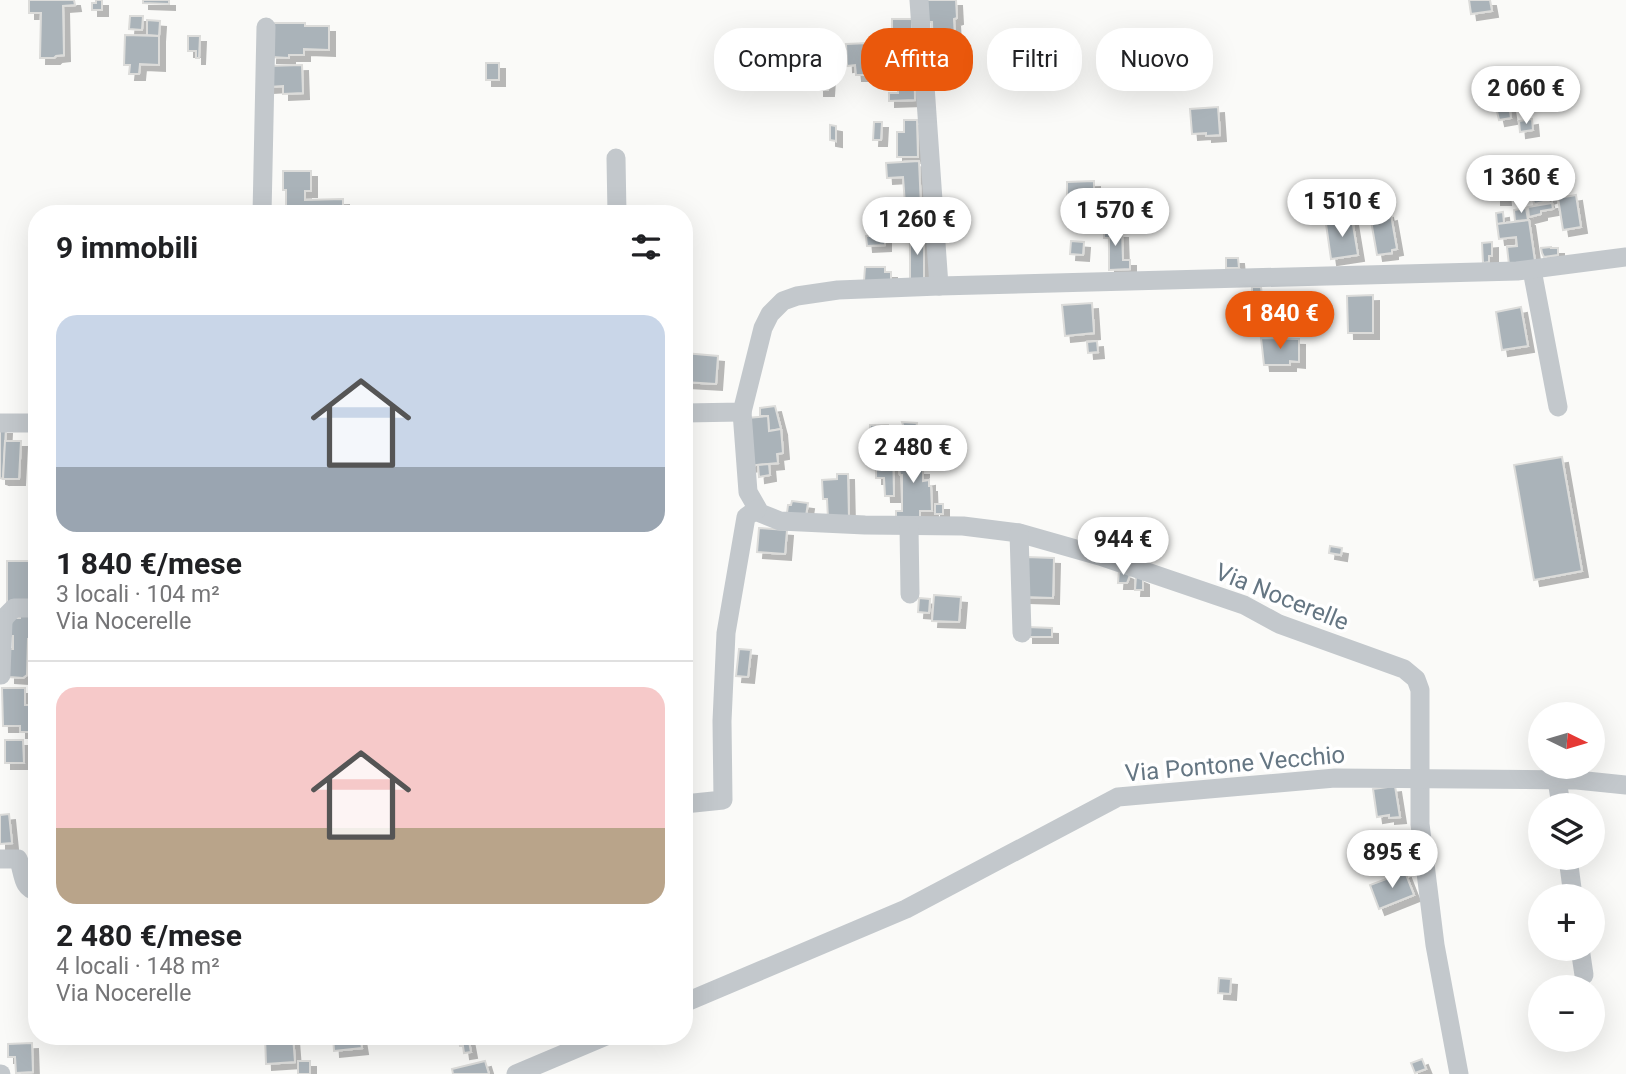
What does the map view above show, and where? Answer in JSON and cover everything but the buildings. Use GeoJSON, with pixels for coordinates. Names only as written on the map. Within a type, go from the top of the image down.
{"type":"FeatureCollection","features":[{"type":"Feature","properties":{"kind":"street"},"geometry":{"type":"LineString","coordinates":[[919,0],[939,286]]}},
{"type":"Feature","properties":{"kind":"street"},"geometry":{"type":"LineString","coordinates":[[262,205],[266,27]]}},
{"type":"Feature","properties":{"kind":"street"},"geometry":{"type":"LineString","coordinates":[[617,158],[617,205]]}},
{"type":"Feature","properties":{"kind":"street"},"geometry":{"type":"LineString","coordinates":[[693,803],[723,800],[722,721],[726,633],[746,517],[757,509],[748,492],[742,412],[763,328],[770,314],[783,301],[797,296],[838,290],[1532,270],[1626,257]]}},
{"type":"Feature","properties":{"kind":"street"},"geometry":{"type":"LineString","coordinates":[[1532,270],[1558,407]]}},
{"type":"Feature","properties":{"kind":"street"},"geometry":{"type":"LineString","coordinates":[[693,413],[742,412]]}},
{"type":"Feature","properties":{"kind":"street"},"geometry":{"type":"LineString","coordinates":[[0,423],[28,423]]}},
{"type":"Feature","properties":{"kind":"street","name":"Via Nocerelle"},"geometry":{"type":"LineString","coordinates":[[757,509],[760,513],[780,521],[963,526],[1020,533],[1100,556],[1244,605],[1279,624],[1404,669],[1416,679],[1420,691],[1420,824],[1435,945],[1459,1074]]}},
{"type":"Feature","properties":{"kind":"street"},"geometry":{"type":"LineString","coordinates":[[909,526],[910,594]]}},
{"type":"Feature","properties":{"kind":"street"},"geometry":{"type":"LineString","coordinates":[[1020,533],[1022,633]]}},
{"type":"Feature","properties":{"kind":"street"},"geometry":{"type":"LineString","coordinates":[[1,676],[1,623],[14,608],[28,608]]}},
{"type":"Feature","properties":{"kind":"street","name":"Via Pontone Vecchio"},"geometry":{"type":"LineString","coordinates":[[693,999],[906,909],[1118,797],[1335,778],[1577,780],[1626,785]]}},
{"type":"Feature","properties":{"kind":"street"},"geometry":{"type":"LineString","coordinates":[[1557,780],[1559,793]]}},
{"type":"Feature","properties":{"kind":"street"},"geometry":{"type":"LineString","coordinates":[[0,859],[18,859],[28,888]]}},
{"type":"Feature","properties":{"kind":"street"},"geometry":{"type":"LineString","coordinates":[[1582,961],[1584,975]]}},
{"type":"Feature","properties":{"kind":"street"},"geometry":{"type":"LineString","coordinates":[[516,1074],[585,1045]]}}]}
